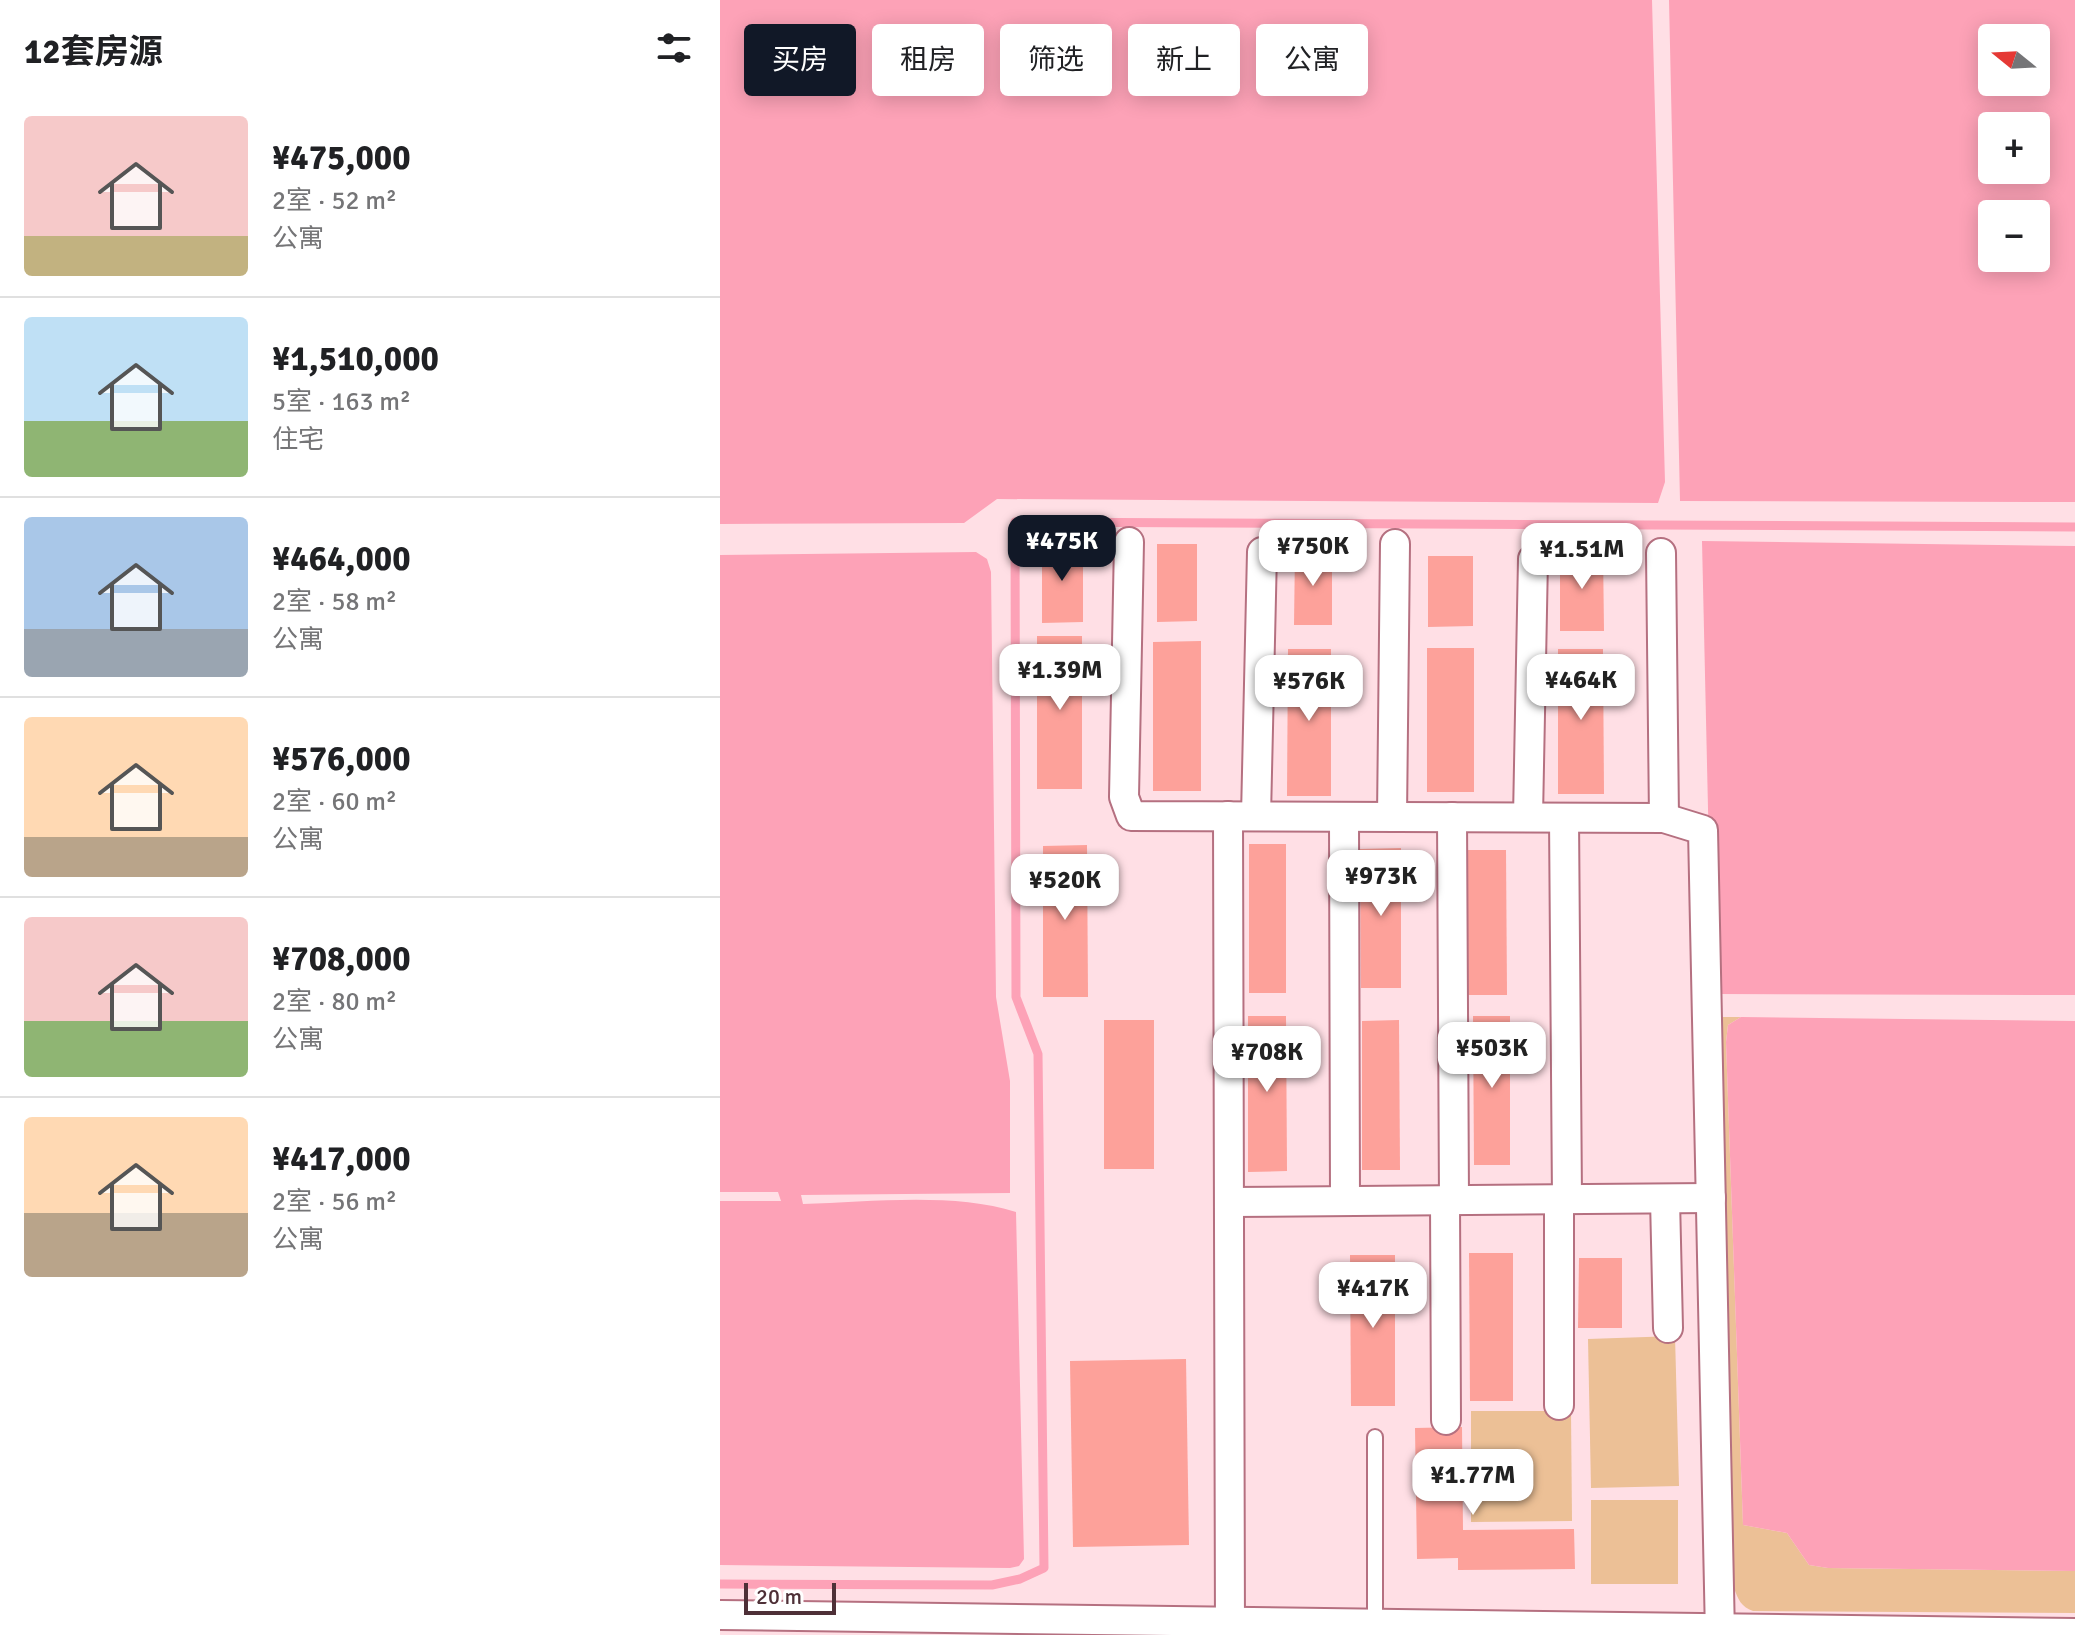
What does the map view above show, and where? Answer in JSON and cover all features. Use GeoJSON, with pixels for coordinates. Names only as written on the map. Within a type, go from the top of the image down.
{"type":"FeatureCollection","features":[{"type":"Feature","properties":{"kind":"street"},"geometry":{"type":"LineString","coordinates":[[1129,542],[1124,797],[1131,816],[1664,818],[1703,830],[1720,1632]]}},
{"type":"Feature","properties":{"kind":"street"},"geometry":{"type":"LineString","coordinates":[[1392,817],[1395,544]]}},
{"type":"Feature","properties":{"kind":"street"},"geometry":{"type":"LineString","coordinates":[[1256,816],[1262,552]]}},
{"type":"Feature","properties":{"kind":"street"},"geometry":{"type":"LineString","coordinates":[[1661,553],[1664,818]]}},
{"type":"Feature","properties":{"kind":"street"},"geometry":{"type":"LineString","coordinates":[[1528,817],[1533,559]]}},
{"type":"Feature","properties":{"kind":"street"},"geometry":{"type":"LineString","coordinates":[[1228,816],[1230,1629]]}},
{"type":"Feature","properties":{"kind":"street"},"geometry":{"type":"LineString","coordinates":[[1344,817],[1345,1201]]}},
{"type":"Feature","properties":{"kind":"street"},"geometry":{"type":"LineString","coordinates":[[1446,1420],[1452,817]]}},
{"type":"Feature","properties":{"kind":"street"},"geometry":{"type":"LineString","coordinates":[[1559,1405],[1564,818]]}},
{"type":"Feature","properties":{"kind":"street"},"geometry":{"type":"LineString","coordinates":[[1229,1202],[1711,1198]]}},
{"type":"Feature","properties":{"kind":"street"},"geometry":{"type":"LineString","coordinates":[[1665,1199],[1668,1328]]}},
{"type":"Feature","properties":{"kind":"street"},"geometry":{"type":"LineString","coordinates":[[720,1615],[800,1626],[1324,1629],[1375,1624],[1720,1632],[2075,1633]]}},
{"type":"Feature","properties":{"kind":"lane"},"geometry":{"type":"LineString","coordinates":[[1375,1437],[1375,1624]]}},
{"type":"Feature","properties":{"kind":"shaded area"},"geometry":{"type":"Polygon","coordinates":[[[720,0],[1652,0],[1665,482],[1658,503],[997,499],[964,523],[720,524],[720,0]]]}},
{"type":"Feature","properties":{"kind":"shaded area"},"geometry":{"type":"Polygon","coordinates":[[[1669,0],[2075,0],[2075,502],[1680,501],[1669,0]]]}},
{"type":"Feature","properties":{"kind":"shaded area"},"geometry":{"type":"Polygon","coordinates":[[[1702,541],[2075,546],[2075,995],[1717,994],[1712,987],[1702,541]]]}},
{"type":"Feature","properties":{"kind":"shaded area"},"geometry":{"type":"Polygon","coordinates":[[[976,552],[987,559],[991,572],[996,997],[1010,1081],[1010,1193],[801,1195],[803,1204],[939,1200],[1016,1212],[1024,1559],[1019,1566],[1010,1568],[720,1565],[720,1201],[781,1201],[778,1192],[720,1192],[720,555],[976,552]]]}},
{"type":"Feature","properties":{"kind":"shaded area"},"geometry":{"type":"Polygon","coordinates":[[[1722,1017],[1741,1017],[1728,1025],[1726,1042],[1743,1525],[1787,1533],[1809,1565],[1828,1568],[2075,1571],[2075,1613],[1753,1611],[1739,1599],[1734,1588],[1718,1022],[1722,1017]]]}},
{"type":"Feature","properties":{"kind":"shaded area"},"geometry":{"type":"Polygon","coordinates":[[[1741,1017],[2075,1021],[2075,1571],[1828,1568],[1809,1565],[1787,1533],[1743,1525],[1726,1042],[1728,1025],[1741,1017]]]}},
{"type":"Feature","properties":{"kind":"shaded area"},"geometry":{"type":"Polygon","coordinates":[[[1675,1336],[1679,1486],[1591,1488],[1588,1339],[1675,1336]]]}},
{"type":"Feature","properties":{"kind":"shaded area"},"geometry":{"type":"Polygon","coordinates":[[[1471,1411],[1571,1411],[1572,1521],[1471,1522],[1471,1411]]]}},
{"type":"Feature","properties":{"kind":"shaded area"},"geometry":{"type":"Polygon","coordinates":[[[1591,1500],[1678,1500],[1678,1584],[1591,1584],[1591,1500]]]}},
{"type":"Feature","properties":{"kind":"building"},"geometry":{"type":"Polygon","coordinates":[[[1042,543],[1083,543],[1083,622],[1042,623],[1042,543]]]}},
{"type":"Feature","properties":{"kind":"building"},"geometry":{"type":"Polygon","coordinates":[[[1157,544],[1197,544],[1197,621],[1157,622],[1157,544]]]}},
{"type":"Feature","properties":{"kind":"building"},"geometry":{"type":"Polygon","coordinates":[[[1295,550],[1332,551],[1332,625],[1294,625],[1295,550]]]}},
{"type":"Feature","properties":{"kind":"building"},"geometry":{"type":"Polygon","coordinates":[[[1560,551],[1603,551],[1604,631],[1560,631],[1560,551]]]}},
{"type":"Feature","properties":{"kind":"building"},"geometry":{"type":"Polygon","coordinates":[[[1428,556],[1473,556],[1473,626],[1428,627],[1428,556]]]}},
{"type":"Feature","properties":{"kind":"building"},"geometry":{"type":"Polygon","coordinates":[[[1037,636],[1082,636],[1082,789],[1037,789],[1037,636]]]}},
{"type":"Feature","properties":{"kind":"building"},"geometry":{"type":"Polygon","coordinates":[[[1201,641],[1201,791],[1153,791],[1153,642],[1201,641]]]}},
{"type":"Feature","properties":{"kind":"building"},"geometry":{"type":"Polygon","coordinates":[[[1427,648],[1474,648],[1474,792],[1427,792],[1427,648]]]}},
{"type":"Feature","properties":{"kind":"building"},"geometry":{"type":"Polygon","coordinates":[[[1288,649],[1331,649],[1331,796],[1287,796],[1288,649]]]}},
{"type":"Feature","properties":{"kind":"building"},"geometry":{"type":"Polygon","coordinates":[[[1558,649],[1603,649],[1604,794],[1558,794],[1558,649]]]}},
{"type":"Feature","properties":{"kind":"building"},"geometry":{"type":"Polygon","coordinates":[[[1249,844],[1286,844],[1286,993],[1249,993],[1249,844]]]}},
{"type":"Feature","properties":{"kind":"building"},"geometry":{"type":"Polygon","coordinates":[[[1087,845],[1088,997],[1043,997],[1043,846],[1087,845]]]}},
{"type":"Feature","properties":{"kind":"building"},"geometry":{"type":"Polygon","coordinates":[[[1401,848],[1401,988],[1361,988],[1360,849],[1401,848]]]}},
{"type":"Feature","properties":{"kind":"building"},"geometry":{"type":"Polygon","coordinates":[[[1468,850],[1506,850],[1507,995],[1468,995],[1468,850]]]}},
{"type":"Feature","properties":{"kind":"building"},"geometry":{"type":"Polygon","coordinates":[[[1248,1016],[1286,1016],[1287,1171],[1248,1172],[1248,1016]]]}},
{"type":"Feature","properties":{"kind":"building"},"geometry":{"type":"Polygon","coordinates":[[[1473,1016],[1510,1016],[1510,1165],[1474,1165],[1473,1016]]]}},
{"type":"Feature","properties":{"kind":"building"},"geometry":{"type":"Polygon","coordinates":[[[1104,1020],[1154,1020],[1154,1169],[1104,1169],[1104,1020]]]}},
{"type":"Feature","properties":{"kind":"building"},"geometry":{"type":"Polygon","coordinates":[[[1399,1020],[1400,1170],[1362,1170],[1362,1021],[1399,1020]]]}},
{"type":"Feature","properties":{"kind":"building"},"geometry":{"type":"Polygon","coordinates":[[[1469,1253],[1513,1253],[1513,1401],[1470,1401],[1469,1253]]]}},
{"type":"Feature","properties":{"kind":"building"},"geometry":{"type":"Polygon","coordinates":[[[1350,1255],[1395,1255],[1395,1406],[1351,1406],[1350,1255]]]}},
{"type":"Feature","properties":{"kind":"building"},"geometry":{"type":"Polygon","coordinates":[[[1579,1258],[1622,1258],[1622,1328],[1578,1328],[1579,1258]]]}},
{"type":"Feature","properties":{"kind":"building"},"geometry":{"type":"Polygon","coordinates":[[[1186,1359],[1189,1545],[1073,1547],[1070,1361],[1186,1359]]]}},
{"type":"Feature","properties":{"kind":"building"},"geometry":{"type":"Polygon","coordinates":[[[1462,1427],[1463,1530],[1574,1529],[1575,1569],[1458,1570],[1458,1558],[1417,1559],[1415,1428],[1462,1427]]]}},
{"type":"Feature","properties":{"kind":"waterway"},"geometry":{"type":"LineString","coordinates":[[720,1584],[992,1585],[1020,1579],[1044,1568],[1038,1054],[1016,997],[1015,522],[2075,527]]}}]}
